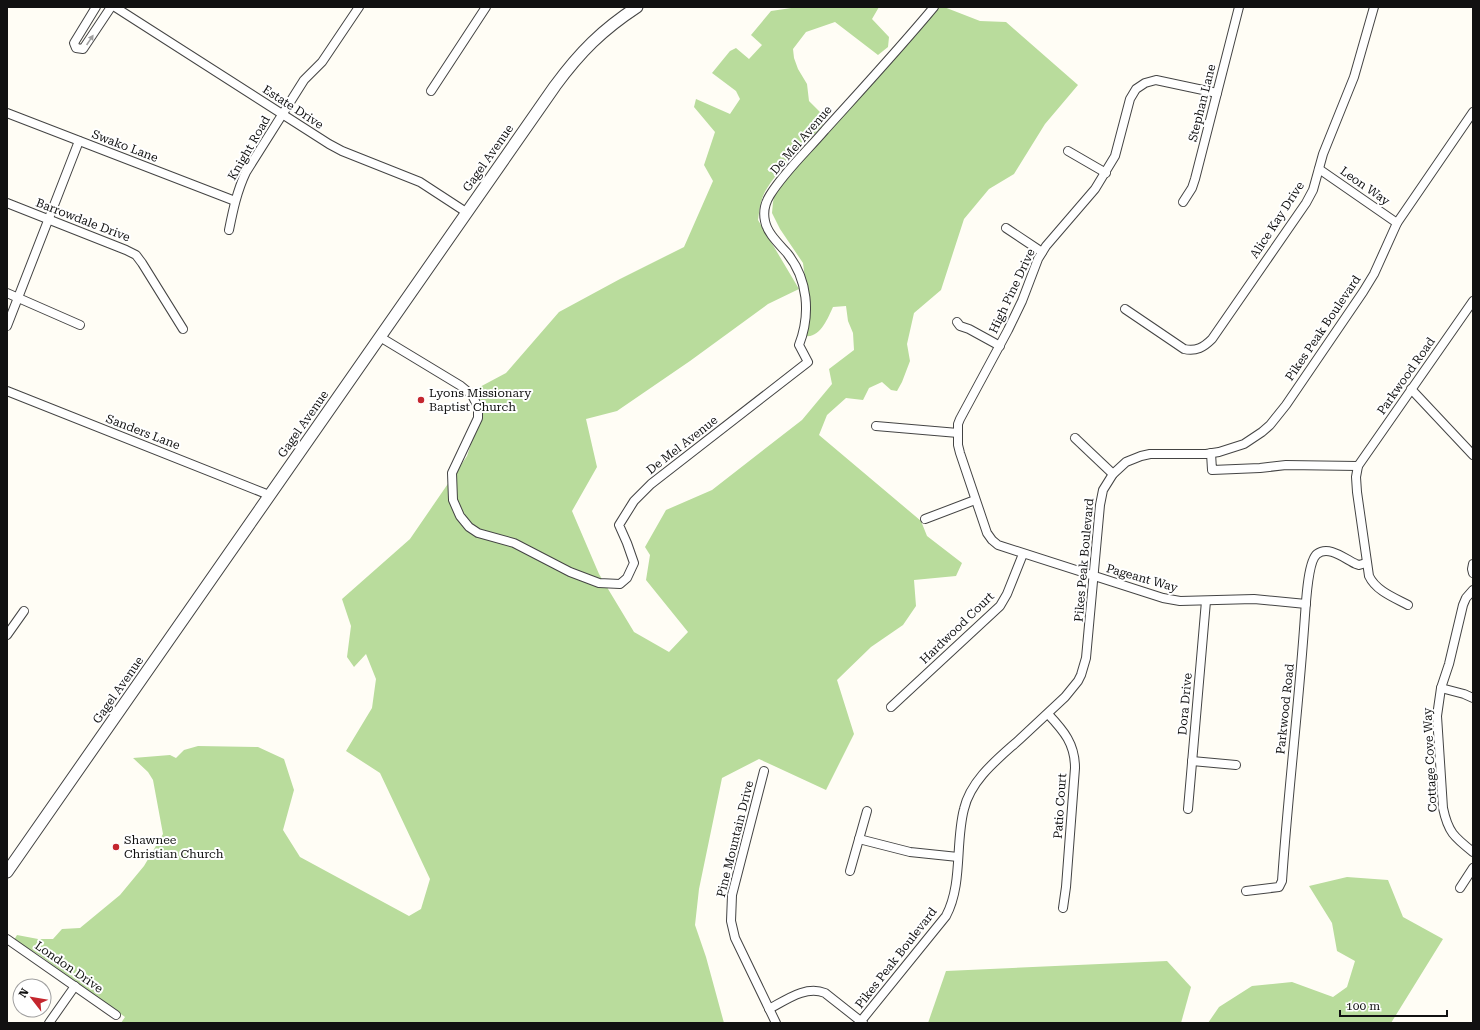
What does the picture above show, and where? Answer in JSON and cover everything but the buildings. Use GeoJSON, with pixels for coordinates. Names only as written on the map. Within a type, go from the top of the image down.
{"type":"FeatureCollection","features":[{"type":"Feature","properties":{"kind":"street"},"geometry":{"type":"LineString","coordinates":[[96,7],[74,43],[76,48],[84,49],[111,7]]}},
{"type":"Feature","properties":{"kind":"street","name":"Estate Drive"},"geometry":{"type":"LineString","coordinates":[[115,7],[342,151],[420,182],[466,212]]}},
{"type":"Feature","properties":{"kind":"street","name":"Knight Road"},"geometry":{"type":"LineString","coordinates":[[229,230],[235,201],[240,184],[246,172],[304,80],[322,62],[359,7]]}},
{"type":"Feature","properties":{"kind":"street"},"geometry":{"type":"LineString","coordinates":[[431,91],[486,7]]}},
{"type":"Feature","properties":{"kind":"street","name":"Gagel Avenue"},"geometry":{"type":"LineString","coordinates":[[7,872],[570,65],[597,37],[620,18],[637,7]]}},
{"type":"Feature","properties":{"kind":"street","name":"De Mel Avenue"},"geometry":{"type":"LineString","coordinates":[[380,337],[461,386],[472,395],[478,407],[478,418],[452,473],[453,500],[460,516],[470,527],[478,533],[514,543],[570,572],[599,583],[620,584],[627,578],[634,563],[628,543],[619,525],[634,501],[651,484],[808,362],[799,345],[804,333],[806,314],[803,282],[790,256],[768,228],[764,216],[765,205],[770,194],[796,162],[934,7]]}},
{"type":"Feature","properties":{"kind":"street","name":"Stephan Lane"},"geometry":{"type":"LineString","coordinates":[[1183,202],[1192,188],[1195,179],[1239,7]]}},
{"type":"Feature","properties":{"kind":"street","name":"Alice Kay Drive"},"geometry":{"type":"LineString","coordinates":[[1126,309],[1184,349],[1192,350],[1202,347],[1212,339],[1306,203],[1312,190],[1323,154],[1354,77],[1374,7]]}},
{"type":"Feature","properties":{"kind":"street","name":"High Pine Drive"},"geometry":{"type":"LineString","coordinates":[[1023,554],[998,545],[987,533],[958,445],[958,424],[962,414],[1000,346],[1022,301],[1042,252],[1096,188],[1106,173],[1115,156],[1130,99],[1136,90],[1140,86],[1150,81],[1156,80],[1217,93]]}},
{"type":"Feature","properties":{"kind":"street","name":"Pikes Peak Boulevard"},"geometry":{"type":"LineString","coordinates":[[862,1022],[946,916],[953,896],[964,808],[974,786],[991,766],[1048,714],[1073,688],[1081,675],[1086,658],[1101,496],[1113,474],[1126,462],[1150,454],[1210,454],[1228,450],[1248,441],[1262,432],[1277,417],[1363,292],[1374,274],[1397,223],[1473,112]]}},
{"type":"Feature","properties":{"kind":"street","name":"Swako Lane"},"geometry":{"type":"LineString","coordinates":[[7,113],[235,201]]}},
{"type":"Feature","properties":{"kind":"street"},"geometry":{"type":"LineString","coordinates":[[7,326],[79,141]]}},
{"type":"Feature","properties":{"kind":"street"},"geometry":{"type":"LineString","coordinates":[[1068,151],[1106,173]]}},
{"type":"Feature","properties":{"kind":"street","name":"Leon Way"},"geometry":{"type":"LineString","coordinates":[[1319,169],[1397,223]]}},
{"type":"Feature","properties":{"kind":"street","name":"Barrowdale Drive"},"geometry":{"type":"LineString","coordinates":[[7,203],[136,255],[183,329]]}},
{"type":"Feature","properties":{"kind":"street"},"geometry":{"type":"LineString","coordinates":[[1006,228],[1042,252]]}},
{"type":"Feature","properties":{"kind":"street"},"geometry":{"type":"LineString","coordinates":[[7,293],[80,325]]}},
{"type":"Feature","properties":{"kind":"street","name":"Parkwood Road"},"geometry":{"type":"LineString","coordinates":[[1358,466],[1473,301]]}},
{"type":"Feature","properties":{"kind":"street"},"geometry":{"type":"LineString","coordinates":[[956,322],[960,326],[969,328],[1000,346]]}},
{"type":"Feature","properties":{"kind":"street"},"geometry":{"type":"LineString","coordinates":[[1411,389],[1473,455]]}},
{"type":"Feature","properties":{"kind":"street","name":"Sanders Lane"},"geometry":{"type":"LineString","coordinates":[[7,391],[269,495]]}},
{"type":"Feature","properties":{"kind":"street"},"geometry":{"type":"LineString","coordinates":[[876,426],[958,433]]}},
{"type":"Feature","properties":{"kind":"street"},"geometry":{"type":"LineString","coordinates":[[1075,438],[1113,474]]}},
{"type":"Feature","properties":{"kind":"street"},"geometry":{"type":"LineString","coordinates":[[1210,454],[1212,470],[1293,465],[1358,466],[1356,478],[1357,492],[1366,563],[1372,582],[1376,586],[1408,605]]}},
{"type":"Feature","properties":{"kind":"street"},"geometry":{"type":"LineString","coordinates":[[926,519],[976,500]]}},
{"type":"Feature","properties":{"kind":"street","name":"Parkwood Road"},"geometry":{"type":"LineString","coordinates":[[1246,891],[1279,887],[1282,881],[1311,562],[1317,554],[1325,551],[1331,551],[1356,564],[1359,565],[1366,563]]}},
{"type":"Feature","properties":{"kind":"street","name":"Pageant Way"},"geometry":{"type":"LineString","coordinates":[[1023,554],[1163,598],[1180,601],[1254,599],[1306,604]]}},
{"type":"Feature","properties":{"kind":"street","name":"Hardwood Court"},"geometry":{"type":"LineString","coordinates":[[891,707],[1000,606],[1007,594],[1023,554]]}},
{"type":"Feature","properties":{"kind":"street"},"geometry":{"type":"LineString","coordinates":[[1473,564],[1473,573]]}},
{"type":"Feature","properties":{"kind":"street","name":"Cottage Cove Way"},"geometry":{"type":"LineString","coordinates":[[1473,590],[1466,598],[1463,605],[1449,664],[1441,688],[1437,716],[1443,808],[1450,830],[1456,838],[1473,852]]}},
{"type":"Feature","properties":{"kind":"street","name":"Dora Drive"},"geometry":{"type":"LineString","coordinates":[[1188,809],[1206,601]]}},
{"type":"Feature","properties":{"kind":"street"},"geometry":{"type":"LineString","coordinates":[[7,635],[24,610]]}},
{"type":"Feature","properties":{"kind":"street"},"geometry":{"type":"LineString","coordinates":[[1441,688],[1473,698]]}},
{"type":"Feature","properties":{"kind":"street","name":"Patio Court"},"geometry":{"type":"LineString","coordinates":[[1048,714],[1064,732],[1071,743],[1075,755],[1068,863],[1063,908]]}},
{"type":"Feature","properties":{"kind":"street"},"geometry":{"type":"LineString","coordinates":[[1192,761],[1236,765]]}},
{"type":"Feature","properties":{"kind":"street","name":"Pine Mountain Drive"},"geometry":{"type":"LineString","coordinates":[[764,771],[734,886],[730,912],[735,938],[776,1023]]}},
{"type":"Feature","properties":{"kind":"street"},"geometry":{"type":"LineString","coordinates":[[850,871],[866,811]]}},
{"type":"Feature","properties":{"kind":"street"},"geometry":{"type":"LineString","coordinates":[[859,839],[910,852],[958,857]]}},
{"type":"Feature","properties":{"kind":"street"},"geometry":{"type":"LineString","coordinates":[[1460,888],[1473,868]]}},
{"type":"Feature","properties":{"kind":"street","name":"London Drive"},"geometry":{"type":"LineString","coordinates":[[7,939],[116,1015]]}},
{"type":"Feature","properties":{"kind":"street"},"geometry":{"type":"LineString","coordinates":[[49,1023],[75,986]]}},
{"type":"Feature","properties":{"kind":"street"},"geometry":{"type":"LineString","coordinates":[[769,1009],[808,990],[819,990],[862,1022]]}},
{"type":"Feature","properties":{"kind":"green space"},"geometry":{"type":"Polygon","coordinates":[[[798,7],[879,7],[872,19],[889,37],[888,47],[878,55],[835,22],[806,32],[793,49],[794,58],[798,69],[807,84],[809,101],[821,113],[823,125],[774,178],[763,196],[758,220],[799,289],[768,304],[690,361],[617,411],[586,419],[597,467],[572,511],[599,574],[634,632],[669,652],[688,632],[646,580],[650,555],[645,547],[666,510],[712,490],[802,420],[832,384],[829,369],[854,350],[853,333],[848,321],[846,306],[833,307],[826,322],[819,331],[811,336],[806,336],[809,311],[803,263],[780,229],[772,213],[776,190],[940,7],[944,7],[980,21],[1006,22],[1078,85],[1045,124],[1014,174],[989,189],[964,219],[941,290],[914,313],[907,344],[910,361],[897,391],[891,390],[882,382],[869,388],[863,400],[846,398],[827,415],[819,435],[921,521],[927,536],[962,563],[956,576],[914,580],[916,606],[903,625],[871,647],[837,680],[854,734],[826,790],[759,759],[722,778],[699,889],[695,925],[706,957],[724,1023],[121,1023],[125,1017],[39,955],[14,940],[17,935],[38,939],[53,939],[62,929],[80,928],[120,895],[144,866],[163,834],[153,780],[148,772],[133,758],[170,755],[176,758],[184,750],[198,746],[258,747],[284,759],[294,790],[283,830],[300,857],[409,916],[421,909],[430,879],[380,773],[346,751],[372,708],[376,679],[366,654],[354,667],[347,657],[351,626],[342,599],[410,539],[467,456],[483,406],[476,389],[506,373],[559,312],[684,247],[713,181],[704,165],[715,132],[694,107],[696,99],[730,114],[740,99],[736,91],[712,73],[730,51],[736,48],[749,59],[762,45],[751,35],[771,11],[798,7]]]}},
{"type":"Feature","properties":{"kind":"green space"},"geometry":{"type":"Polygon","coordinates":[[[1347,877],[1388,880],[1403,917],[1443,939],[1391,1023],[1208,1023],[1219,1007],[1252,986],[1292,982],[1333,997],[1347,987],[1355,961],[1337,951],[1332,923],[1309,886],[1347,877]]]}},
{"type":"Feature","properties":{"kind":"green space"},"geometry":{"type":"Polygon","coordinates":[[[1167,961],[1191,987],[1181,1023],[928,1023],[946,971],[1167,961]]]}},
{"type":"Feature","properties":{"kind":"place","name":"Lyons Missionary Baptist Church"},"geometry":{"type":"Point","coordinates":[421,400]}},
{"type":"Feature","properties":{"kind":"place","name":"Shawnee Christian Church"},"geometry":{"type":"Point","coordinates":[116,847]}}]}
